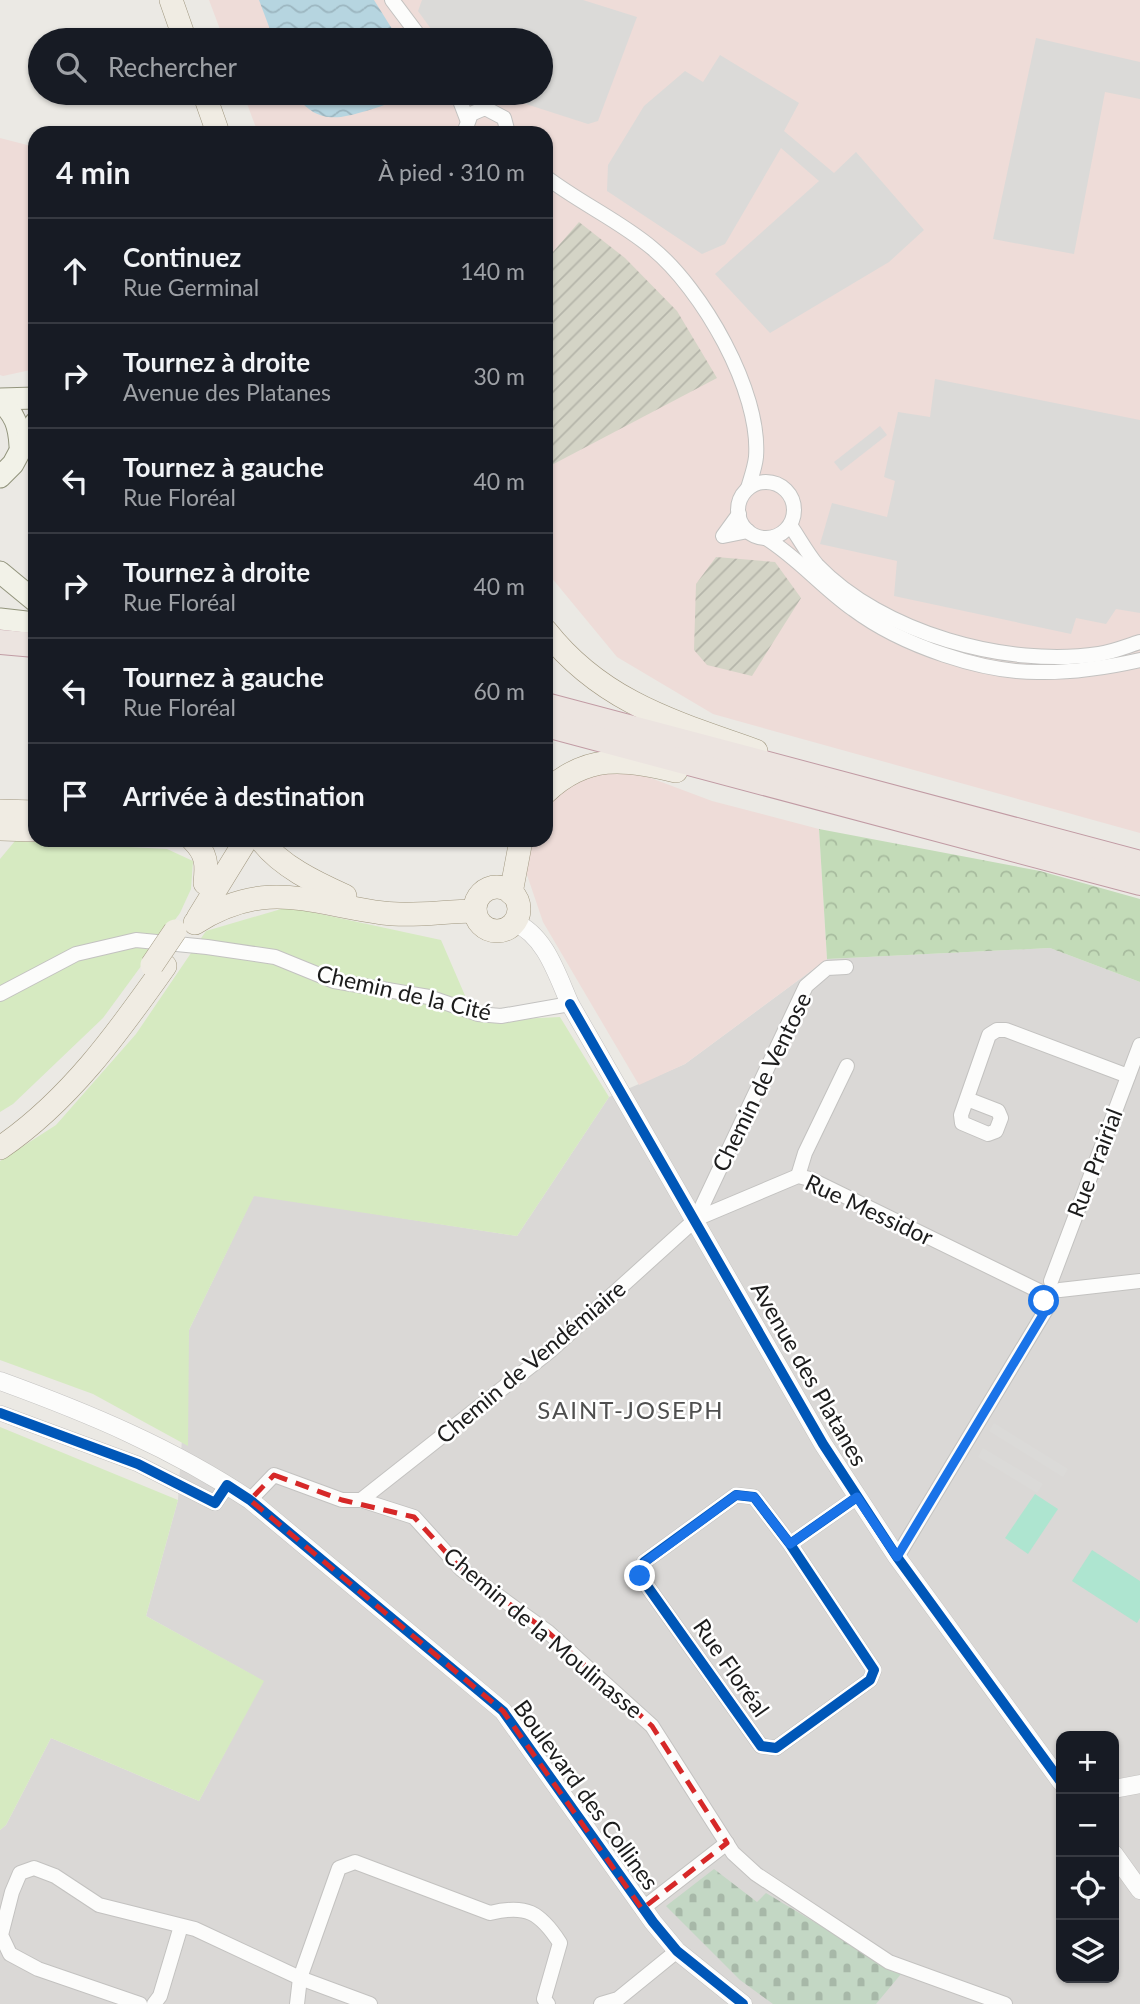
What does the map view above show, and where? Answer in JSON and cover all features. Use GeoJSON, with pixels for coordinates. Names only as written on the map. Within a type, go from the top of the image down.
{"type":"FeatureCollection","features":[{"type":"Feature","properties":{"kind":"highway"},"geometry":{"type":"LineString","coordinates":[[0,642],[28,644]]}},
{"type":"Feature","properties":{"kind":"highway"},"geometry":{"type":"LineString","coordinates":[[553,707],[1140,863]]}},
{"type":"Feature","properties":{"kind":"highway"},"geometry":{"type":"LineString","coordinates":[[553,727],[1140,883]]}},
{"type":"Feature","properties":{"kind":"highway"},"geometry":{"type":"LineString","coordinates":[[1094,851],[1140,853]]}},
{"type":"Feature","properties":{"kind":"main road"},"geometry":{"type":"LineString","coordinates":[[171,0],[181,28]]}},
{"type":"Feature","properties":{"kind":"main road"},"geometry":{"type":"LineString","coordinates":[[208,105],[216,126]]}},
{"type":"Feature","properties":{"kind":"main road"},"geometry":{"type":"LineString","coordinates":[[0,400],[28,398]]}},
{"type":"Feature","properties":{"kind":"main road"},"geometry":{"type":"LineString","coordinates":[[0,400],[12,412],[19,428],[20,446]]}},
{"type":"Feature","properties":{"kind":"main road"},"geometry":{"type":"LineString","coordinates":[[0,477],[13,464],[28,434]]}},
{"type":"Feature","properties":{"kind":"main road"},"geometry":{"type":"LineString","coordinates":[[0,572],[28,595]]}},
{"type":"Feature","properties":{"kind":"main road"},"geometry":{"type":"LineString","coordinates":[[0,619],[28,621]]}},
{"type":"Feature","properties":{"kind":"main road"},"geometry":{"type":"LineString","coordinates":[[553,640],[562,651],[605,688],[656,716],[891,797]]}},
{"type":"Feature","properties":{"kind":"main road"},"geometry":{"type":"LineString","coordinates":[[553,786],[561,778],[593,764],[625,760],[831,812],[959,837]]}},
{"type":"Feature","properties":{"kind":"main road"},"geometry":{"type":"LineString","coordinates":[[0,824],[28,814]]}},
{"type":"Feature","properties":{"kind":"main road"},"geometry":{"type":"LineString","coordinates":[[0,824],[28,829]]}},
{"type":"Feature","properties":{"kind":"main road"},"geometry":{"type":"LineString","coordinates":[[200,847],[207,861],[205,883]]}},
{"type":"Feature","properties":{"kind":"main road"},"geometry":{"type":"LineString","coordinates":[[186,929],[205,883],[228,847]]}},
{"type":"Feature","properties":{"kind":"main road"},"geometry":{"type":"LineString","coordinates":[[0,1128],[43,1098],[97,1038],[186,929],[241,847]]}},
{"type":"Feature","properties":{"kind":"main road"},"geometry":{"type":"LineString","coordinates":[[266,847],[322,886],[383,913]]}},
{"type":"Feature","properties":{"kind":"main road"},"geometry":{"type":"LineString","coordinates":[[510,847],[502,873],[502,890],[519,910],[514,922],[495,931],[481,925],[475,911],[477,899],[502,890],[518,847]]}},
{"type":"Feature","properties":{"kind":"main road"},"geometry":{"type":"LineString","coordinates":[[186,929],[220,907],[246,899],[269,897],[304,897],[383,913],[419,915],[475,911]]}},
{"type":"Feature","properties":{"kind":"main road"},"geometry":{"type":"LineString","coordinates":[[0,1148],[62,1096],[107,1049],[158,965]]}},
{"type":"Feature","properties":{"kind":"street"},"geometry":{"type":"LineString","coordinates":[[392,0],[413,28]]}},
{"type":"Feature","properties":{"kind":"street"},"geometry":{"type":"LineString","coordinates":[[469,121],[499,112],[507,126]]}},
{"type":"Feature","properties":{"kind":"street"},"geometry":{"type":"LineString","coordinates":[[553,182],[653,248],[683,281],[736,361],[751,413],[756,458],[748,488],[742,496],[739,514],[723,536],[748,531],[766,538],[792,554],[854,610],[884,629],[973,663],[1042,673],[1106,667],[1140,660]]}},
{"type":"Feature","properties":{"kind":"street"},"geometry":{"type":"LineString","coordinates":[[756,458],[774,482],[788,492],[793,500],[794,517],[790,525],[784,532],[766,538]]}},
{"type":"Feature","properties":{"kind":"street"},"geometry":{"type":"LineString","coordinates":[[748,488],[757,483],[774,482]]}},
{"type":"Feature","properties":{"kind":"street"},"geometry":{"type":"LineString","coordinates":[[739,514],[748,531]]}},
{"type":"Feature","properties":{"kind":"street"},"geometry":{"type":"LineString","coordinates":[[790,525],[816,564],[831,576],[885,614],[933,635],[1007,655],[1100,654],[1140,642]]}},
{"type":"Feature","properties":{"kind":"street"},"geometry":{"type":"LineString","coordinates":[[0,824],[28,820]]}},
{"type":"Feature","properties":{"kind":"street","name":"Avenue des Platanes"},"geometry":{"type":"LineString","coordinates":[[514,922],[523,926],[544,948],[570,1004],[823,1444],[897,1557],[1056,1775]]}},
{"type":"Feature","properties":{"kind":"street","name":"Chemin de la Cité"},"geometry":{"type":"LineString","coordinates":[[0,994],[76,954],[136,940],[275,957],[334,981],[429,997],[478,1014],[501,1016],[570,1004]]}},
{"type":"Feature","properties":{"kind":"street","name":"Chemin de Ventose"},"geometry":{"type":"LineString","coordinates":[[696,1219],[806,986],[827,968],[846,967]]}},
{"type":"Feature","properties":{"kind":"street"},"geometry":{"type":"LineString","coordinates":[[967,1099],[989,1035],[997,1030],[1006,1030],[1128,1076]]}},
{"type":"Feature","properties":{"kind":"street","name":"Rue Prairial"},"geometry":{"type":"LineString","coordinates":[[1056,1286],[1140,1045]]}},
{"type":"Feature","properties":{"kind":"street"},"geometry":{"type":"LineString","coordinates":[[798,1176],[805,1153],[847,1066]]}},
{"type":"Feature","properties":{"kind":"street","name":"Rue Messidor"},"geometry":{"type":"LineString","coordinates":[[696,1219],[798,1176],[810,1179],[1039,1291]]}},
{"type":"Feature","properties":{"kind":"street","name":"Chemin de Vendémiaire"},"geometry":{"type":"LineString","coordinates":[[362,1500],[550,1351],[696,1219]]}},
{"type":"Feature","properties":{"kind":"street"},"geometry":{"type":"LineString","coordinates":[[1050,1303],[1040,1297],[1039,1291],[1045,1282],[1056,1286],[1140,1281]]}},
{"type":"Feature","properties":{"kind":"street"},"geometry":{"type":"LineString","coordinates":[[897,1557],[1050,1303],[1057,1300],[1056,1286]]}},
{"type":"Feature","properties":{"kind":"street","name":"Boulevard des Collines"},"geometry":{"type":"LineString","coordinates":[[0,1381],[134,1433],[250,1500],[503,1711],[585,1824],[642,1909],[677,1951],[743,2004]]}},
{"type":"Feature","properties":{"kind":"street"},"geometry":{"type":"LineString","coordinates":[[0,1413],[138,1464],[215,1503],[227,1485]]}},
{"type":"Feature","properties":{"kind":"street","name":"Chemin de la Moulinasse"},"geometry":{"type":"LineString","coordinates":[[250,1500],[274,1475],[342,1500],[362,1500],[414,1517],[461,1569],[548,1632],[652,1726],[727,1843],[756,1874],[890,1962],[1005,2004]]}},
{"type":"Feature","properties":{"kind":"street","name":"Rue Floréal"},"geometry":{"type":"LineString","coordinates":[[736,1495],[754,1497],[790,1544],[874,1670],[870,1680],[776,1748],[761,1746],[640,1576],[645,1562],[736,1495]]}},
{"type":"Feature","properties":{"kind":"street"},"geometry":{"type":"LineString","coordinates":[[790,1544],[857,1497]]}},
{"type":"Feature","properties":{"kind":"street"},"geometry":{"type":"LineString","coordinates":[[1119,1788],[1140,1784]]}},
{"type":"Feature","properties":{"kind":"street"},"geometry":{"type":"LineString","coordinates":[[642,1909],[727,1843]]}},
{"type":"Feature","properties":{"kind":"street"},"geometry":{"type":"LineString","coordinates":[[1116,1857],[1140,1890]]}},
{"type":"Feature","properties":{"kind":"street"},"geometry":{"type":"LineString","coordinates":[[297,2004],[300,1978],[339,1868],[355,1862],[490,1913],[510,1908],[534,1913],[547,1923],[560,1943],[546,1987],[544,1999],[548,2004]]}},
{"type":"Feature","properties":{"kind":"street"},"geometry":{"type":"LineString","coordinates":[[140,2004],[38,1969],[10,1954],[1,1935],[20,1873],[34,1868],[55,1876],[99,1905],[221,1939],[300,1978],[370,2004]]}},
{"type":"Feature","properties":{"kind":"street"},"geometry":{"type":"LineString","coordinates":[[154,2004],[160,1996],[181,1926]]}},
{"type":"Feature","properties":{"kind":"street"},"geometry":{"type":"LineString","coordinates":[[601,2004],[618,1999],[677,1951]]}},
{"type":"Feature","properties":{"kind":"highlighted area"},"geometry":{"type":"Polygon","coordinates":[[[274,1475],[342,1500],[414,1517],[461,1569],[548,1632],[652,1726],[727,1843],[642,1909],[503,1711],[250,1500],[274,1475]]]}},
{"type":"Feature","properties":{"kind":"shaded area"},"geometry":{"type":"Polygon","coordinates":[[[209,0],[1140,0],[1140,833],[713,714],[617,657],[553,579],[553,126],[255,126],[248,105],[553,105],[553,28],[220,28],[209,0]]]}},
{"type":"Feature","properties":{"kind":"shaded area"},"geometry":{"type":"Polygon","coordinates":[[[422,0],[583,0],[637,17],[598,121],[588,124],[529,105],[553,105],[553,28],[430,28],[418,11],[422,0]]]}},
{"type":"Feature","properties":{"kind":"shaded area"},"geometry":{"type":"Polygon","coordinates":[[[1036,38],[1140,62],[1140,99],[1105,92],[1074,254],[993,239],[1036,38]]]}},
{"type":"Feature","properties":{"kind":"shaded area"},"geometry":{"type":"Polygon","coordinates":[[[720,55],[799,103],[784,131],[834,173],[856,152],[924,230],[889,262],[770,333],[715,274],[819,181],[781,148],[725,244],[702,254],[607,191],[608,165],[644,106],[685,71],[703,82],[720,55]]]}},
{"type":"Feature","properties":{"kind":"shaded area"},"geometry":{"type":"Polygon","coordinates":[[[0,138],[28,145],[28,371],[0,375],[0,138]]]}},
{"type":"Feature","properties":{"kind":"shaded area"},"geometry":{"type":"Polygon","coordinates":[[[579,222],[625,258],[677,311],[717,378],[553,464],[553,252],[579,222]]]}},
{"type":"Feature","properties":{"kind":"shaded area"},"geometry":{"type":"Polygon","coordinates":[[[935,379],[1140,420],[1140,613],[1116,609],[1106,624],[1076,618],[1071,634],[894,596],[897,561],[820,544],[832,503],[887,517],[895,481],[884,477],[898,412],[930,417],[935,379]]]}},
{"type":"Feature","properties":{"kind":"shaded area"},"geometry":{"type":"Polygon","coordinates":[[[880,426],[887,435],[841,471],[834,462],[880,426]]]}},
{"type":"Feature","properties":{"kind":"shaded area"},"geometry":{"type":"Polygon","coordinates":[[[716,557],[775,562],[801,598],[752,676],[707,665],[694,650],[696,584],[716,557]]]}},
{"type":"Feature","properties":{"kind":"shaded area"},"geometry":{"type":"Polygon","coordinates":[[[632,771],[712,801],[819,829],[827,959],[685,1064],[639,1085],[543,922],[524,866],[532,847],[553,847],[553,799],[592,772],[632,771]]]}},
{"type":"Feature","properties":{"kind":"shaded area"},"geometry":{"type":"Polygon","coordinates":[[[1050,948],[1140,982],[1140,2004],[0,2004],[0,1830],[6,1825],[51,1738],[199,1801],[263,1681],[146,1616],[178,1500],[189,1330],[254,1195],[517,1236],[609,1097],[685,1064],[827,959],[1050,948]]]}},
{"type":"Feature","properties":{"kind":"shaded area"},"geometry":{"type":"Polygon","coordinates":[[[994,1423],[1068,1469],[1063,1477],[989,1431],[994,1423]]]}},
{"type":"Feature","properties":{"kind":"shaded area"},"geometry":{"type":"Polygon","coordinates":[[[983,1448],[1043,1484],[1037,1493],[978,1457],[983,1448]]]}},
{"type":"Feature","properties":{"kind":"green space"},"geometry":{"type":"Polygon","coordinates":[[[819,829],[1040,871],[1140,899],[1140,982],[1050,948],[827,959],[819,829]]]}},
{"type":"Feature","properties":{"kind":"green space"},"geometry":{"type":"Polygon","coordinates":[[[15,841],[28,842],[28,847],[167,849],[193,861],[191,889],[180,913],[103,1018],[13,1104],[0,1112],[0,859],[15,841]]]}},
{"type":"Feature","properties":{"kind":"green space"},"geometry":{"type":"Polygon","coordinates":[[[288,907],[441,940],[476,1021],[560,1017],[609,1097],[517,1236],[254,1196],[189,1330],[188,1446],[93,1394],[0,1360],[0,1161],[56,1125],[136,1034],[206,931],[288,907]]]}},
{"type":"Feature","properties":{"kind":"green space"},"geometry":{"type":"Polygon","coordinates":[[[0,1427],[178,1500],[146,1616],[264,1681],[199,1801],[51,1738],[6,1825],[0,1830],[0,1427]]]}},
{"type":"Feature","properties":{"kind":"green space"},"geometry":{"type":"Polygon","coordinates":[[[1035,1494],[1058,1509],[1028,1554],[1005,1538],[1035,1494]]]}},
{"type":"Feature","properties":{"kind":"green space"},"geometry":{"type":"Polygon","coordinates":[[[1092,1550],[1140,1581],[1140,1618],[1137,1623],[1072,1581],[1092,1550]]]}},
{"type":"Feature","properties":{"kind":"green space"},"geometry":{"type":"Polygon","coordinates":[[[714,1869],[757,1902],[766,1893],[901,1974],[876,2004],[773,2004],[740,1980],[666,1906],[714,1869]]]}},
{"type":"Feature","properties":{"kind":"water"},"geometry":{"type":"Polygon","coordinates":[[[259,0],[374,0],[392,28],[270,28],[259,0]]]}},
{"type":"Feature","properties":{"kind":"water"},"geometry":{"type":"Polygon","coordinates":[[[304,105],[382,105],[334,117],[326,117],[304,105]]]}},
{"type":"Feature","properties":{"kind":"cycle path"},"geometry":{"type":"LineString","coordinates":[[570,1004],[823,1444],[897,1557],[1056,1775]]}},
{"type":"Feature","properties":{"kind":"cycle path"},"geometry":{"type":"LineString","coordinates":[[0,1413],[138,1464],[215,1503],[227,1485],[250,1500],[503,1711],[653,1922],[677,1951],[743,2004]]}},
{"type":"Feature","properties":{"kind":"cycle path"},"geometry":{"type":"LineString","coordinates":[[790,1544],[874,1670],[870,1680],[776,1748],[761,1746],[640,1576],[644,1562],[736,1495],[754,1497],[790,1544],[857,1497]]}},
{"type":"Feature","properties":{"kind":"district","name":"SAINT-JOSEPH"},"geometry":{"type":"Point","coordinates":[631,1411]}},
{"type":"Feature","properties":{"kind":"route"},"geometry":{"type":"LineString","coordinates":[[640,1576],[645,1562],[736,1495],[754,1497],[790,1544],[857,1497],[897,1557],[1050,1303],[1044,1301]]}}]}
